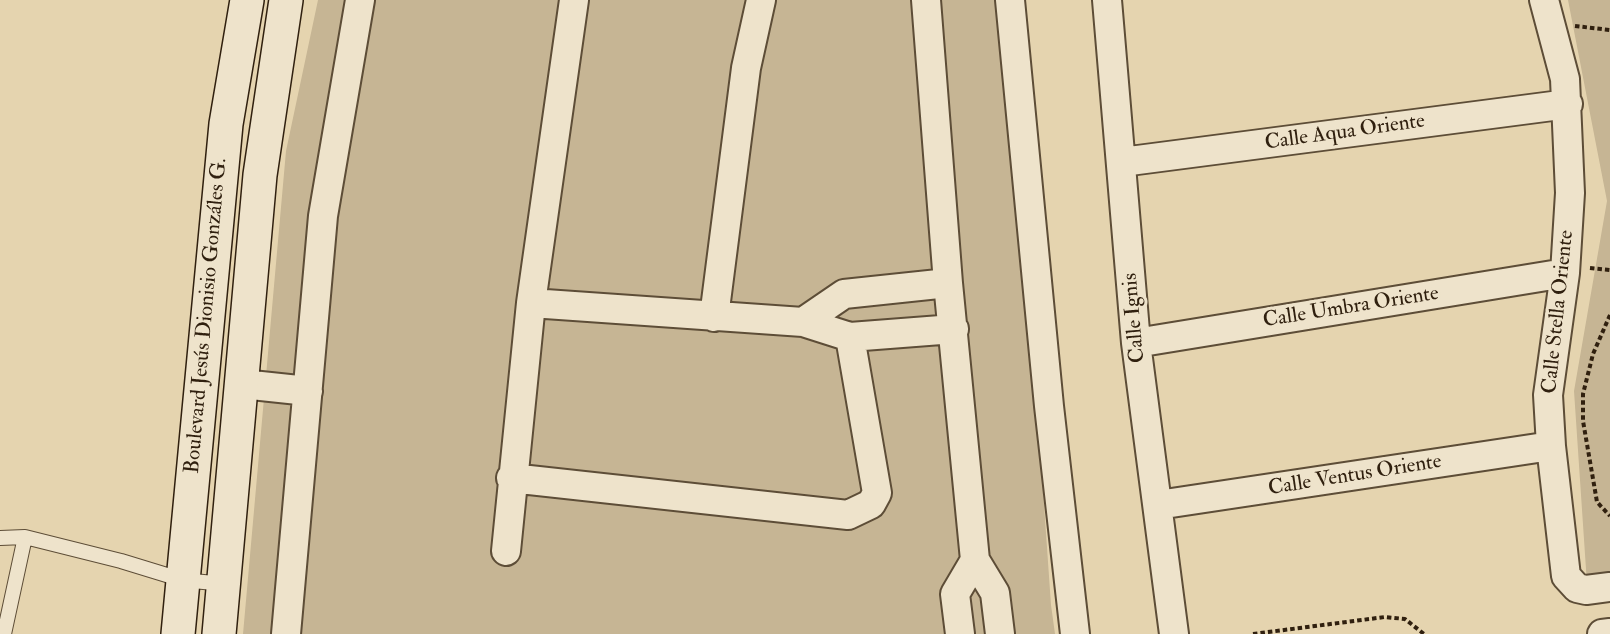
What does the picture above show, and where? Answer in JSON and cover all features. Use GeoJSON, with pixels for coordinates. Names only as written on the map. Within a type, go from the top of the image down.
{"type":"FeatureCollection","features":[{"type":"Feature","properties":{"kind":"main road","name":"Boulevard Jesús Dionisio Gonzáles G."},"geometry":{"type":"LineString","coordinates":[[178,634],[226,124],[247,0]]}},
{"type":"Feature","properties":{"kind":"main road","name":"Boulevard Jesús Dionisio Gonzáles G."},"geometry":{"type":"LineString","coordinates":[[219,634],[260,176],[286,0]]}},
{"type":"Feature","properties":{"kind":"main road"},"geometry":{"type":"LineString","coordinates":[[226,124],[267,132]]}},
{"type":"Feature","properties":{"kind":"street"},"geometry":{"type":"LineString","coordinates":[[286,634],[323,216],[360,0]]}},
{"type":"Feature","properties":{"kind":"street"},"geometry":{"type":"LineString","coordinates":[[506,551],[511,478],[531,303],[574,0]]}},
{"type":"Feature","properties":{"kind":"street"},"geometry":{"type":"LineString","coordinates":[[714,317],[746,68],[761,0]]}},
{"type":"Feature","properties":{"kind":"street"},"geometry":{"type":"LineString","coordinates":[[926,0],[948,283],[975,560],[995,593],[1000,634]]}},
{"type":"Feature","properties":{"kind":"street"},"geometry":{"type":"LineString","coordinates":[[1010,0],[1049,406],[1075,634]]}},
{"type":"Feature","properties":{"kind":"street"},"geometry":{"type":"LineString","coordinates":[[1107,0],[1112,0]]}},
{"type":"Feature","properties":{"kind":"street","name":"Calle Ignis"},"geometry":{"type":"LineString","coordinates":[[1107,0],[1136,343],[1174,634]]}},
{"type":"Feature","properties":{"kind":"street","name":"Calle Stella Oriente"},"geometry":{"type":"LineString","coordinates":[[1544,0],[1565,79],[1568,104],[1570,193],[1565,273],[1548,395],[1551,446],[1566,576],[1577,588],[1586,590],[1610,587]]}},
{"type":"Feature","properties":{"kind":"street","name":"Calle Aqua Oriente"},"geometry":{"type":"LineString","coordinates":[[1122,162],[1568,104]]}},
{"type":"Feature","properties":{"kind":"street","name":"Calle Umbra Oriente"},"geometry":{"type":"LineString","coordinates":[[1136,343],[1565,273]]}},
{"type":"Feature","properties":{"kind":"street"},"geometry":{"type":"LineString","coordinates":[[802,322],[844,294],[948,283]]}},
{"type":"Feature","properties":{"kind":"street"},"geometry":{"type":"LineString","coordinates":[[531,303],[802,322],[850,337],[954,329]]}},
{"type":"Feature","properties":{"kind":"street"},"geometry":{"type":"LineString","coordinates":[[511,478],[848,516],[871,504],[877,493],[850,337]]}},
{"type":"Feature","properties":{"kind":"street"},"geometry":{"type":"LineString","coordinates":[[242,384],[308,392]]}},
{"type":"Feature","properties":{"kind":"street","name":"Calle Ventus Oriente"},"geometry":{"type":"LineString","coordinates":[[1158,505],[1551,446]]}},
{"type":"Feature","properties":{"kind":"street"},"geometry":{"type":"LineString","coordinates":[[960,634],[955,594],[975,560]]}},
{"type":"Feature","properties":{"kind":"street"},"geometry":{"type":"LineString","coordinates":[[1602,634],[1610,633]]}},
{"type":"Feature","properties":{"kind":"lane"},"geometry":{"type":"LineString","coordinates":[[4,634],[25,537]]}},
{"type":"Feature","properties":{"kind":"lane"},"geometry":{"type":"LineString","coordinates":[[0,538],[25,537],[122,561],[183,580],[224,584]]}},
{"type":"Feature","properties":{"kind":"path"},"geometry":{"type":"LineString","coordinates":[[1551,28],[1573,26],[1610,30]]}},
{"type":"Feature","properties":{"kind":"path"},"geometry":{"type":"LineString","coordinates":[[1609,319],[1593,354],[1583,394],[1583,421],[1597,502],[1610,516]]}},
{"type":"Feature","properties":{"kind":"path"},"geometry":{"type":"LineString","coordinates":[[1253,634],[1385,617],[1405,618],[1424,634]]}},
{"type":"Feature","properties":{"kind":"shaded area"},"geometry":{"type":"Polygon","coordinates":[[[318,0],[1009,0],[1051,605],[1055,634],[243,634],[286,151],[318,0]]]}},
{"type":"Feature","properties":{"kind":"shaded area"},"geometry":{"type":"Polygon","coordinates":[[[1568,0],[1610,0],[1610,581],[1587,584],[1574,391],[1607,201],[1568,0]]]}}]}
